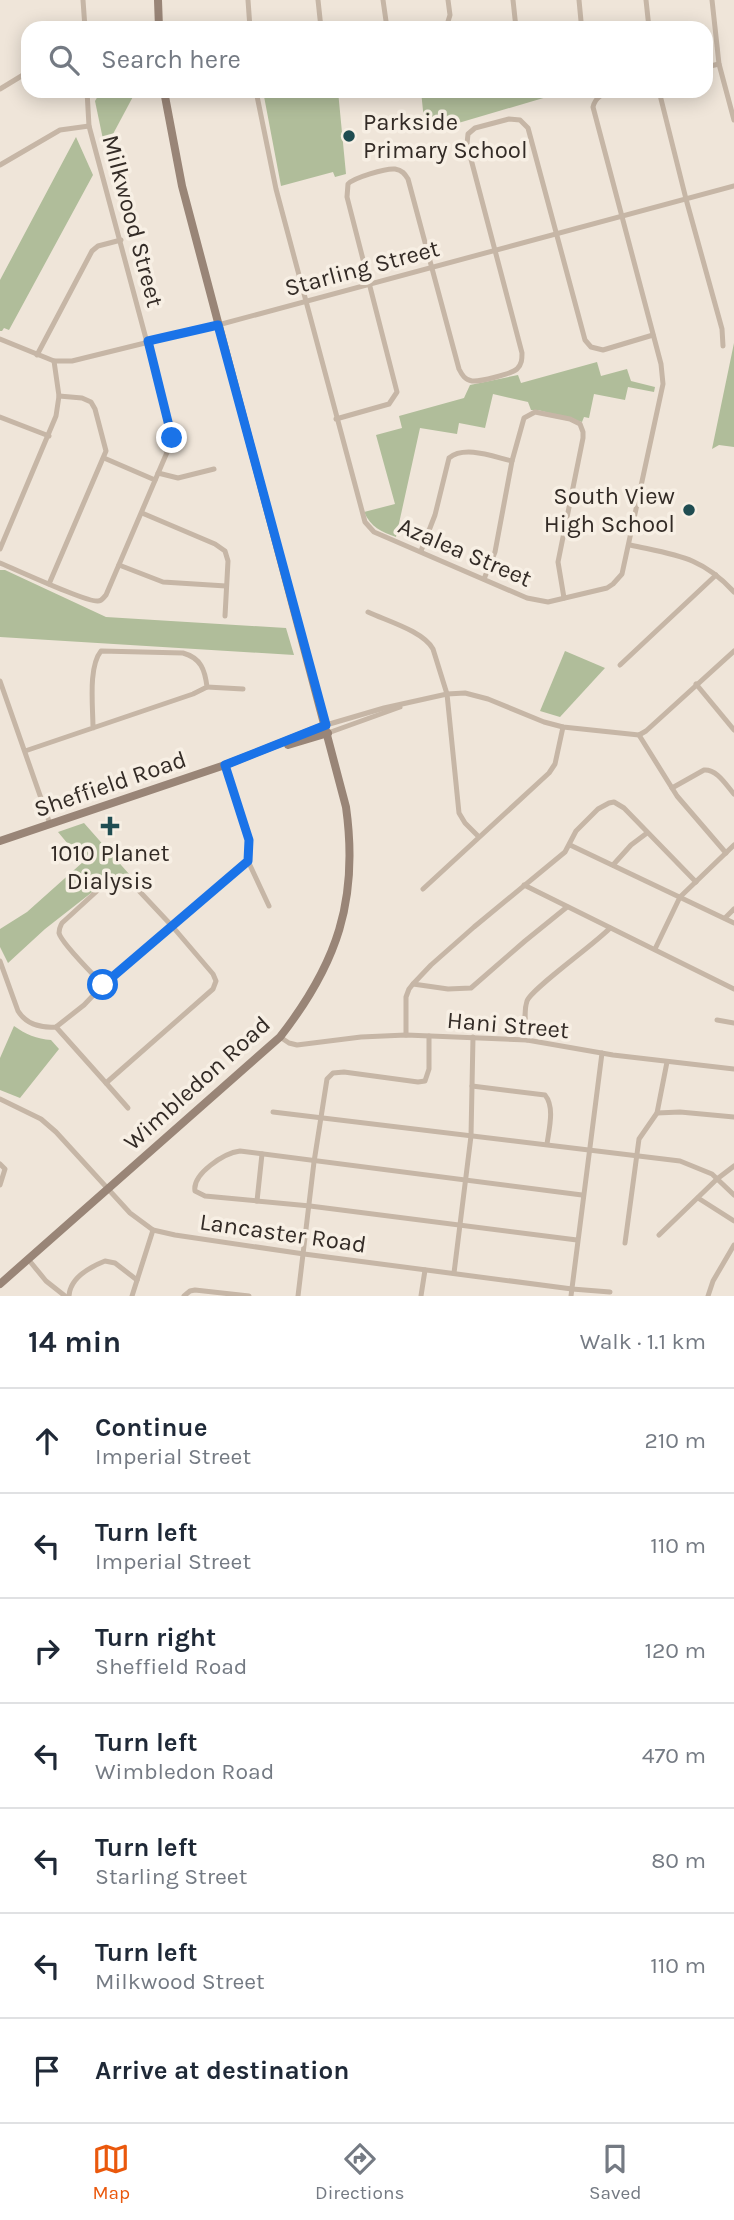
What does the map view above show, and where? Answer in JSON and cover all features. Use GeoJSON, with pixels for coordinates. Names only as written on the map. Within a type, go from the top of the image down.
{"type":"FeatureCollection","features":[{"type":"Feature","properties":{"kind":"street"},"geometry":{"type":"LineString","coordinates":[[83,0],[84,21]]}},
{"type":"Feature","properties":{"kind":"street"},"geometry":{"type":"LineString","coordinates":[[158,0],[159,21]]}},
{"type":"Feature","properties":{"kind":"street"},"geometry":{"type":"LineString","coordinates":[[248,0],[250,21]]}},
{"type":"Feature","properties":{"kind":"street"},"geometry":{"type":"LineString","coordinates":[[318,0],[320,21]]}},
{"type":"Feature","properties":{"kind":"street"},"geometry":{"type":"LineString","coordinates":[[383,0],[386,21]]}},
{"type":"Feature","properties":{"kind":"street"},"geometry":{"type":"LineString","coordinates":[[448,0],[448,21]]}},
{"type":"Feature","properties":{"kind":"street"},"geometry":{"type":"LineString","coordinates":[[513,0],[515,21]]}},
{"type":"Feature","properties":{"kind":"street"},"geometry":{"type":"LineString","coordinates":[[579,0],[581,21]]}},
{"type":"Feature","properties":{"kind":"street"},"geometry":{"type":"LineString","coordinates":[[646,0],[648,21]]}},
{"type":"Feature","properties":{"kind":"street"},"geometry":{"type":"LineString","coordinates":[[712,0],[719,64],[734,120]]}},
{"type":"Feature","properties":{"kind":"street"},"geometry":{"type":"LineString","coordinates":[[713,65],[719,64]]}},
{"type":"Feature","properties":{"kind":"street"},"geometry":{"type":"LineString","coordinates":[[0,89],[21,76]]}},
{"type":"Feature","properties":{"kind":"street","name":"Milkwood Street"},"geometry":{"type":"LineString","coordinates":[[50,584],[80,597],[100,601],[106,595],[172,438],[89,125],[87,98]]}},
{"type":"Feature","properties":{"kind":"street","name":"Wimbledon Road"},"geometry":{"type":"LineString","coordinates":[[0,1284],[280,1037],[307,1001],[324,970],[337,941],[346,906],[350,865],[348,824],[327,729],[218,325],[176,161],[165,98]]}},
{"type":"Feature","properties":{"kind":"street","name":"Azalea Street"},"geometry":{"type":"LineString","coordinates":[[257,98],[276,189],[365,522],[374,532],[535,601],[548,602],[613,584],[624,569],[663,384],[661,364],[593,107],[596,98]]}},
{"type":"Feature","properties":{"kind":"street"},"geometry":{"type":"LineString","coordinates":[[661,98],[722,329],[723,346]]}},
{"type":"Feature","properties":{"kind":"street"},"geometry":{"type":"LineString","coordinates":[[337,419],[389,404],[397,392],[346,192],[348,184],[355,178],[391,169],[404,173],[408,179],[462,374],[468,380],[476,381],[515,371],[520,364],[522,353],[467,144],[468,134],[475,128],[515,118],[528,128],[585,340],[591,347],[603,350],[653,335]]}},
{"type":"Feature","properties":{"kind":"street"},"geometry":{"type":"LineString","coordinates":[[0,166],[60,130],[89,125]]}},
{"type":"Feature","properties":{"kind":"street","name":"Starling Street"},"geometry":{"type":"LineString","coordinates":[[0,340],[54,361],[72,361],[218,325],[734,186]]}},
{"type":"Feature","properties":{"kind":"street"},"geometry":{"type":"LineString","coordinates":[[37,355],[92,251],[98,246],[121,240]]}},
{"type":"Feature","properties":{"kind":"street"},"geometry":{"type":"LineString","coordinates":[[0,549],[56,416],[59,396],[54,361]]}},
{"type":"Feature","properties":{"kind":"street"},"geometry":{"type":"LineString","coordinates":[[0,563],[50,584],[104,458],[106,446],[94,405],[87,399],[59,396]]}},
{"type":"Feature","properties":{"kind":"street"},"geometry":{"type":"LineString","coordinates":[[484,579],[495,552],[512,461],[524,418],[530,413],[542,413],[570,419],[580,424],[583,438],[558,562],[564,598]]}},
{"type":"Feature","properties":{"kind":"street"},"geometry":{"type":"LineString","coordinates":[[0,417],[49,436]]}},
{"type":"Feature","properties":{"kind":"street"},"geometry":{"type":"LineString","coordinates":[[421,551],[435,515],[449,458],[457,452],[467,452],[512,461]]}},
{"type":"Feature","properties":{"kind":"street"},"geometry":{"type":"LineString","coordinates":[[104,458],[155,480]]}},
{"type":"Feature","properties":{"kind":"street"},"geometry":{"type":"LineString","coordinates":[[159,473],[178,478],[214,469]]}},
{"type":"Feature","properties":{"kind":"street"},"geometry":{"type":"LineString","coordinates":[[142,513],[222,547],[228,561],[225,616]]}},
{"type":"Feature","properties":{"kind":"street"},"geometry":{"type":"LineString","coordinates":[[630,545],[693,560],[716,575],[734,592]]}},
{"type":"Feature","properties":{"kind":"street"},"geometry":{"type":"LineString","coordinates":[[120,565],[163,582],[226,586]]}},
{"type":"Feature","properties":{"kind":"street"},"geometry":{"type":"LineString","coordinates":[[620,665],[716,575]]}},
{"type":"Feature","properties":{"kind":"street"},"geometry":{"type":"LineString","coordinates":[[368,612],[421,636],[433,649],[447,694],[459,813],[478,836]]}},
{"type":"Feature","properties":{"kind":"street"},"geometry":{"type":"LineString","coordinates":[[93,728],[93,670],[101,651],[188,654],[200,662],[207,687]]}},
{"type":"Feature","properties":{"kind":"street"},"geometry":{"type":"LineString","coordinates":[[327,729],[384,708],[447,694],[471,694],[563,727],[639,735],[734,651]]}},
{"type":"Feature","properties":{"kind":"street"},"geometry":{"type":"LineString","coordinates":[[0,681],[50,824]]}},
{"type":"Feature","properties":{"kind":"street"},"geometry":{"type":"LineString","coordinates":[[696,684],[734,730]]}},
{"type":"Feature","properties":{"kind":"street"},"geometry":{"type":"LineString","coordinates":[[25,751],[207,687],[243,689]]}},
{"type":"Feature","properties":{"kind":"street"},"geometry":{"type":"LineString","coordinates":[[423,888],[553,769],[563,727]]}},
{"type":"Feature","properties":{"kind":"street","name":"Sheffield Road"},"geometry":{"type":"LineString","coordinates":[[0,841],[327,729]]}},
{"type":"Feature","properties":{"kind":"street"},"geometry":{"type":"LineString","coordinates":[[639,735],[691,815],[726,853]]}},
{"type":"Feature","properties":{"kind":"street"},"geometry":{"type":"LineString","coordinates":[[225,765],[249,840],[248,861],[269,906]]}},
{"type":"Feature","properties":{"kind":"street"},"geometry":{"type":"LineString","coordinates":[[672,788],[709,769],[734,794]]}},
{"type":"Feature","properties":{"kind":"street"},"geometry":{"type":"LineString","coordinates":[[406,1035],[406,997],[413,984],[560,856],[570,845],[576,831],[598,809],[609,803],[614,802],[624,808],[696,882]]}},
{"type":"Feature","properties":{"kind":"street"},"geometry":{"type":"LineString","coordinates":[[612,865],[647,833]]}},
{"type":"Feature","properties":{"kind":"street"},"geometry":{"type":"LineString","coordinates":[[570,845],[734,923]]}},
{"type":"Feature","properties":{"kind":"street"},"geometry":{"type":"LineString","coordinates":[[655,949],[680,897],[734,845]]}},
{"type":"Feature","properties":{"kind":"street"},"geometry":{"type":"LineString","coordinates":[[55,1027],[248,861]]}},
{"type":"Feature","properties":{"kind":"street"},"geometry":{"type":"LineString","coordinates":[[103,985],[59,933],[62,923],[109,880],[119,876],[127,878],[173,926],[213,974],[216,985],[130,1065],[106,1083]]}},
{"type":"Feature","properties":{"kind":"street"},"geometry":{"type":"LineString","coordinates":[[524,885],[734,989]]}},
{"type":"Feature","properties":{"kind":"street"},"geometry":{"type":"LineString","coordinates":[[413,984],[448,989],[471,988],[567,907]]}},
{"type":"Feature","properties":{"kind":"street"},"geometry":{"type":"LineString","coordinates":[[725,918],[734,909]]}},
{"type":"Feature","properties":{"kind":"street"},"geometry":{"type":"LineString","coordinates":[[527,1040],[525,1009],[531,994],[598,941],[610,928]]}},
{"type":"Feature","properties":{"kind":"street"},"geometry":{"type":"LineString","coordinates":[[0,961],[22,1017],[35,1025],[55,1027],[128,1108]]}},
{"type":"Feature","properties":{"kind":"street"},"geometry":{"type":"LineString","coordinates":[[717,1020],[734,1023]]}},
{"type":"Feature","properties":{"kind":"street","name":"Hani Street"},"geometry":{"type":"LineString","coordinates":[[280,1037],[297,1045],[361,1037],[406,1035],[527,1040],[602,1053],[734,1069]]}},
{"type":"Feature","properties":{"kind":"street"},"geometry":{"type":"LineString","coordinates":[[298,1296],[326,1084],[333,1073],[344,1072],[425,1081],[429,1069],[429,1036]]}},
{"type":"Feature","properties":{"kind":"street"},"geometry":{"type":"LineString","coordinates":[[454,1273],[471,1136],[473,1038]]}},
{"type":"Feature","properties":{"kind":"street"},"geometry":{"type":"LineString","coordinates":[[571,1293],[602,1053]]}},
{"type":"Feature","properties":{"kind":"street"},"geometry":{"type":"LineString","coordinates":[[625,1243],[640,1135],[657,1113],[667,1062]]}},
{"type":"Feature","properties":{"kind":"street"},"geometry":{"type":"LineString","coordinates":[[472,1086],[545,1095],[551,1108],[547,1144]]}},
{"type":"Feature","properties":{"kind":"street","name":"Lancaster Road"},"geometry":{"type":"LineString","coordinates":[[0,1099],[41,1119],[130,1213],[153,1230],[304,1254],[454,1273],[571,1293],[610,1292]]}},
{"type":"Feature","properties":{"kind":"street"},"geometry":{"type":"LineString","coordinates":[[273,1112],[687,1163],[706,1170],[734,1195]]}},
{"type":"Feature","properties":{"kind":"street"},"geometry":{"type":"LineString","coordinates":[[657,1113],[734,1117]]}},
{"type":"Feature","properties":{"kind":"street"},"geometry":{"type":"LineString","coordinates":[[577,1240],[310,1206],[205,1196],[195,1191],[194,1186],[198,1177],[228,1154],[240,1151],[582,1195]]}},
{"type":"Feature","properties":{"kind":"street"},"geometry":{"type":"LineString","coordinates":[[257,1201],[262,1154]]}},
{"type":"Feature","properties":{"kind":"street"},"geometry":{"type":"LineString","coordinates":[[0,1164],[5,1169],[0,1185]]}},
{"type":"Feature","properties":{"kind":"street"},"geometry":{"type":"LineString","coordinates":[[659,1235],[734,1166]]}},
{"type":"Feature","properties":{"kind":"street"},"geometry":{"type":"LineString","coordinates":[[698,1198],[734,1221]]}},
{"type":"Feature","properties":{"kind":"street"},"geometry":{"type":"LineString","coordinates":[[132,1296],[153,1230]]}},
{"type":"Feature","properties":{"kind":"street"},"geometry":{"type":"LineString","coordinates":[[708,1296],[717,1273],[734,1245]]}},
{"type":"Feature","properties":{"kind":"street"},"geometry":{"type":"LineString","coordinates":[[28,1259],[46,1281],[67,1296],[73,1281],[106,1261],[116,1263],[137,1280]]}},
{"type":"Feature","properties":{"kind":"street"},"geometry":{"type":"LineString","coordinates":[[421,1296],[425,1270]]}},
{"type":"Feature","properties":{"kind":"street"},"geometry":{"type":"LineString","coordinates":[[184,1296],[195,1290],[249,1296]]}},
{"type":"Feature","properties":{"kind":"green space"},"geometry":{"type":"Polygon","coordinates":[[[97,98],[132,98],[105,149],[95,101],[97,98]]]}},
{"type":"Feature","properties":{"kind":"green space"},"geometry":{"type":"Polygon","coordinates":[[[264,98],[339,98],[346,174],[335,177],[333,172],[281,186],[264,98]]]}},
{"type":"Feature","properties":{"kind":"green space"},"geometry":{"type":"Polygon","coordinates":[[[422,98],[543,98],[455,124],[454,122],[425,130],[422,98]]]}},
{"type":"Feature","properties":{"kind":"green space"},"geometry":{"type":"Polygon","coordinates":[[[76,137],[93,175],[9,330],[4,328],[0,331],[0,280],[76,137]]]}},
{"type":"Feature","properties":{"kind":"green space"},"geometry":{"type":"Polygon","coordinates":[[[734,343],[734,447],[719,445],[712,449],[734,343]]]}},
{"type":"Feature","properties":{"kind":"green space"},"geometry":{"type":"Polygon","coordinates":[[[597,362],[601,376],[627,369],[631,381],[655,387],[654,392],[628,387],[625,400],[594,394],[589,418],[584,417],[582,422],[531,410],[528,402],[493,394],[485,428],[459,423],[457,434],[420,428],[396,537],[370,522],[364,512],[395,504],[376,435],[402,428],[399,416],[464,398],[470,385],[518,375],[521,383],[597,362]]]}},
{"type":"Feature","properties":{"kind":"green space"},"geometry":{"type":"Polygon","coordinates":[[[0,570],[106,617],[286,628],[294,655],[0,637],[0,570]]]}},
{"type":"Feature","properties":{"kind":"green space"},"geometry":{"type":"Polygon","coordinates":[[[565,651],[605,668],[560,717],[540,711],[565,651]]]}},
{"type":"Feature","properties":{"kind":"green space"},"geometry":{"type":"Polygon","coordinates":[[[84,823],[129,874],[114,875],[45,929],[8,963],[0,947],[0,929],[27,912],[83,862],[58,832],[84,823]]]}},
{"type":"Feature","properties":{"kind":"green space"},"geometry":{"type":"Polygon","coordinates":[[[14,1026],[31,1036],[51,1040],[59,1049],[20,1098],[0,1090],[0,1058],[14,1026]]]}},
{"type":"Feature","properties":{"kind":"place","name":"Parkside Primary School"},"geometry":{"type":"Point","coordinates":[349,136]}},
{"type":"Feature","properties":{"kind":"place","name":"South View High School"},"geometry":{"type":"Point","coordinates":[689,510]}},
{"type":"Feature","properties":{"kind":"place","name":"1010 Planet Dialysis"},"geometry":{"type":"Point","coordinates":[110,826]}},
{"type":"Feature","properties":{"kind":"route"},"geometry":{"type":"LineString","coordinates":[[103,985],[248,861],[250,850],[245,823],[225,765],[326,725],[218,325],[148,341],[172,438]]}}]}
